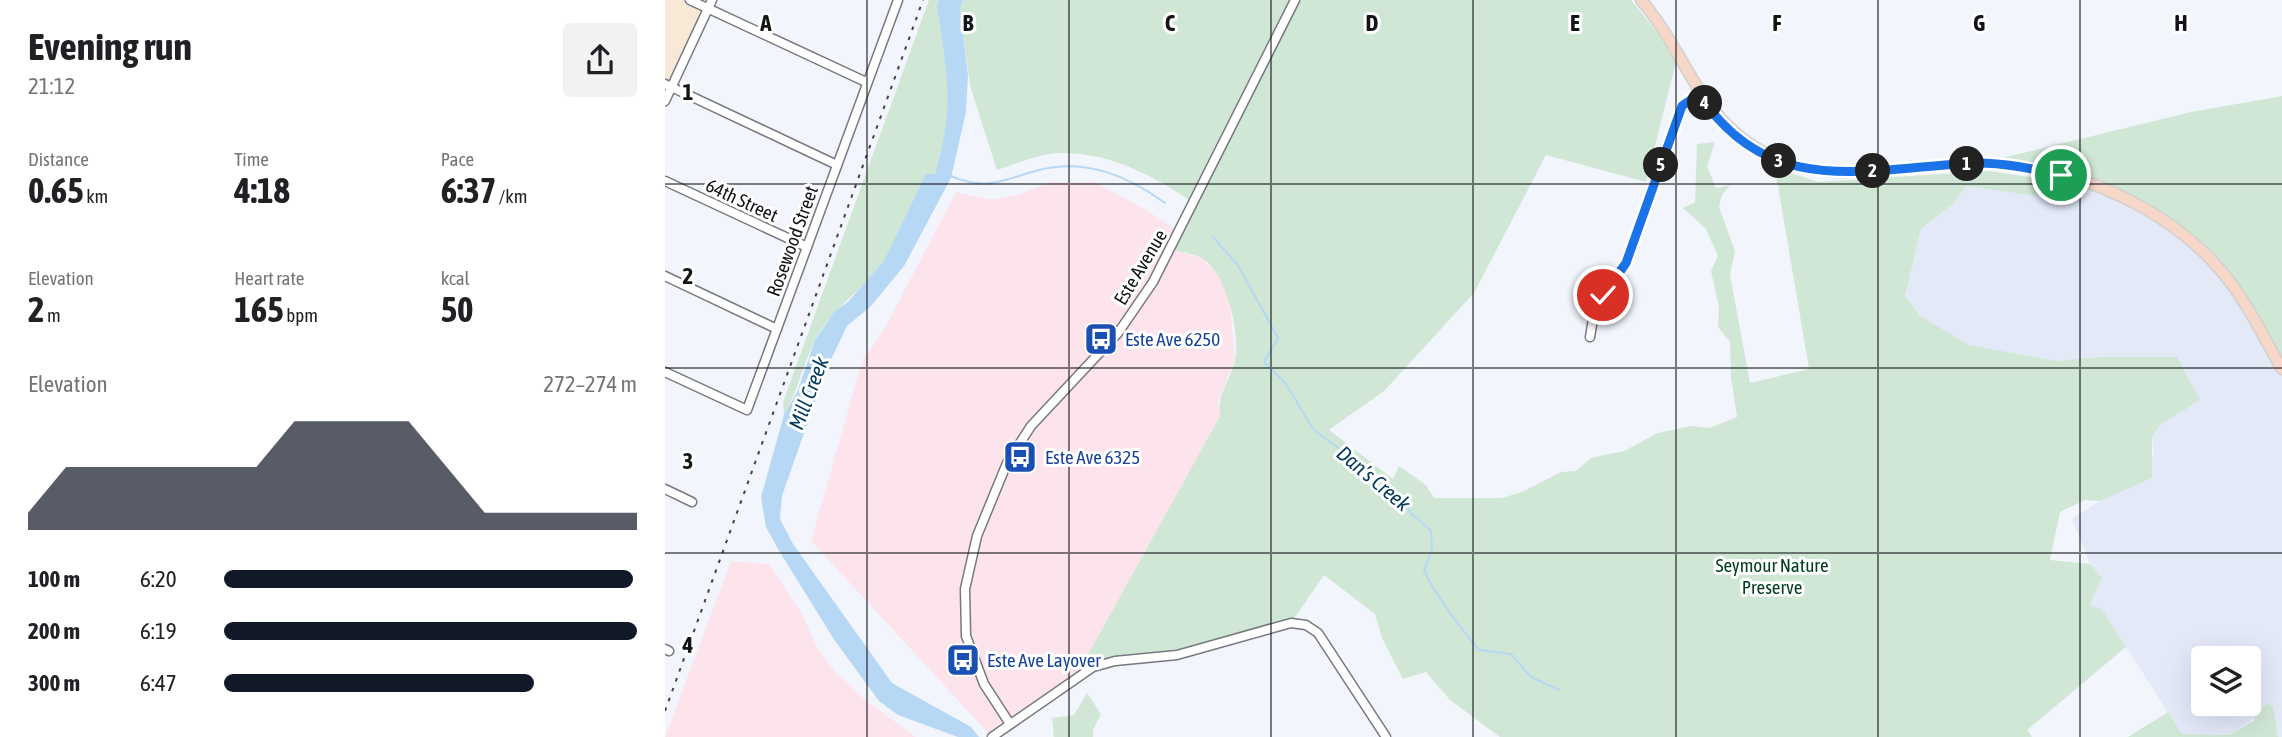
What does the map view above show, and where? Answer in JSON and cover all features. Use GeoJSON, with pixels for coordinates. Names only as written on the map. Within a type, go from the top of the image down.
{"type":"FeatureCollection","features":[{"type":"Feature","properties":{"kind":"main road"},"geometry":{"type":"LineString","coordinates":[[1641,0],[1661,25],[1699,94],[1719,119],[1746,142],[1777,160],[1802,169],[1843,173],[1995,164],[2061,175],[2108,190],[2168,225],[2207,256],[2241,298],[2282,369]]}},
{"type":"Feature","properties":{"kind":"street"},"geometry":{"type":"LineString","coordinates":[[691,0],[710,4],[866,82]]}},
{"type":"Feature","properties":{"kind":"street","name":"Este Avenue"},"geometry":{"type":"LineString","coordinates":[[1010,724],[983,684],[971,654],[964,622],[967,572],[982,523],[1007,463],[1031,426],[1118,333],[1153,282],[1295,0]]}},
{"type":"Feature","properties":{"kind":"street","name":"Rosewood Street"},"geometry":{"type":"LineString","coordinates":[[665,372],[747,410],[896,1]]}},
{"type":"Feature","properties":{"kind":"street"},"geometry":{"type":"LineString","coordinates":[[665,101],[668,86],[710,4]]}},
{"type":"Feature","properties":{"kind":"street"},"geometry":{"type":"LineString","coordinates":[[668,86],[837,165]]}},
{"type":"Feature","properties":{"kind":"street"},"geometry":{"type":"LineString","coordinates":[[1590,337],[1594,313],[1603,295],[1621,272],[1634,243],[1682,106],[1699,94]]}},
{"type":"Feature","properties":{"kind":"street","name":"64th Street"},"geometry":{"type":"LineString","coordinates":[[665,181],[807,247]]}},
{"type":"Feature","properties":{"kind":"street"},"geometry":{"type":"LineString","coordinates":[[665,276],[777,329]]}},
{"type":"Feature","properties":{"kind":"street"},"geometry":{"type":"LineString","coordinates":[[665,489],[692,502]]}},
{"type":"Feature","properties":{"kind":"street"},"geometry":{"type":"LineString","coordinates":[[992,737],[1085,671],[1104,663],[1177,655],[1291,623],[1306,625],[1318,633],[1387,737]]}},
{"type":"Feature","properties":{"kind":"shaded area"},"geometry":{"type":"Polygon","coordinates":[[[665,0],[690,0],[708,8],[671,87],[665,84],[665,0]]]}},
{"type":"Feature","properties":{"kind":"shaded area"},"geometry":{"type":"Polygon","coordinates":[[[2073,178],[2147,212],[2220,269],[2282,369],[2282,737],[2278,737],[2273,706],[2261,714],[2261,646],[2191,646],[2191,716],[2258,716],[2229,735],[2182,734],[2102,609],[2090,605],[2102,578],[2090,564],[2072,519],[2100,501],[2154,455],[2152,438],[2159,426],[2182,412],[2099,357],[2057,361],[1969,345],[1919,316],[1905,296],[1921,229],[1955,202],[1966,186],[2063,200],[2065,187],[2073,178]]]}},
{"type":"Feature","properties":{"kind":"shaded area"},"geometry":{"type":"Polygon","coordinates":[[[1050,182],[1094,182],[1145,209],[1179,232],[1182,252],[1203,259],[1219,276],[1230,304],[1235,359],[1218,402],[1220,416],[1075,678],[992,737],[811,541],[862,362],[885,328],[956,192],[992,200],[1021,194],[1050,182]]]}},
{"type":"Feature","properties":{"kind":"shaded area"},"geometry":{"type":"Polygon","coordinates":[[[731,561],[769,564],[802,614],[817,648],[833,669],[864,699],[916,737],[665,737],[731,561]]]}},
{"type":"Feature","properties":{"kind":"green space"},"geometry":{"type":"Polygon","coordinates":[[[929,0],[939,0],[937,7],[948,91],[946,130],[935,175],[926,175],[902,231],[883,263],[829,319],[815,340],[784,415],[783,402],[929,0]]]}},
{"type":"Feature","properties":{"kind":"green space","name":"Seymour Nature Preserve"},"geometry":{"type":"Polygon","coordinates":[[[963,0],[1631,0],[1676,62],[1646,182],[1546,155],[1474,293],[1384,391],[1329,430],[1393,479],[1399,466],[1426,485],[1434,498],[1502,498],[1522,492],[1561,472],[1576,471],[1591,458],[1624,451],[1658,433],[1691,426],[1710,428],[1737,417],[1731,377],[1730,342],[1718,327],[1719,308],[1711,271],[1718,256],[1706,229],[1683,208],[1695,202],[1697,144],[1715,142],[1707,166],[1716,188],[1730,185],[1722,195],[1719,207],[1735,251],[1730,275],[1750,383],[1809,369],[1775,168],[1818,182],[1989,171],[2029,177],[2065,187],[2063,200],[1966,186],[1955,202],[1921,229],[1905,296],[1920,316],[1969,345],[2057,361],[2099,357],[2177,357],[2200,400],[2159,426],[2152,438],[2152,478],[2100,501],[2085,500],[2060,512],[2050,560],[2090,564],[2102,578],[2090,605],[2102,609],[2126,647],[2027,730],[2032,737],[1500,737],[1450,700],[1426,672],[1403,679],[1382,638],[1375,614],[1324,575],[1291,623],[1205,649],[1115,661],[1075,678],[1220,416],[1220,401],[1235,360],[1234,320],[1225,290],[1211,266],[1199,257],[1171,249],[1194,203],[1179,193],[1117,162],[1083,154],[1048,154],[997,170],[970,86],[960,9],[963,0]]]}},
{"type":"Feature","properties":{"kind":"green space"},"geometry":{"type":"Polygon","coordinates":[[[2282,96],[2282,369],[2231,283],[2168,225],[2085,182],[1977,164],[2191,112],[2282,96]]]}},
{"type":"Feature","properties":{"kind":"green space"},"geometry":{"type":"Polygon","coordinates":[[[1087,693],[1101,714],[1093,730],[1093,737],[1054,737],[1052,718],[1074,715],[1087,693]]]}},
{"type":"Feature","properties":{"kind":"green space"},"geometry":{"type":"Polygon","coordinates":[[[2269,703],[2273,706],[2278,737],[2128,737],[2168,712],[2182,734],[2229,735],[2254,721],[2255,716],[2261,716],[2261,709],[2269,703]]]}},
{"type":"Feature","properties":{"kind":"water","name":"Mill Creek"},"geometry":{"type":"Polygon","coordinates":[[[939,0],[963,0],[960,9],[968,75],[966,112],[951,178],[904,266],[871,306],[847,326],[826,370],[782,496],[780,519],[793,544],[892,683],[971,727],[979,737],[958,737],[898,715],[879,701],[835,641],[778,549],[766,527],[761,497],[784,415],[798,390],[815,340],[834,312],[848,302],[884,261],[926,174],[935,174],[947,110],[946,72],[937,7],[939,0]]]}},
{"type":"Feature","properties":{"kind":"waterway","name":"Dan’s Creek"},"geometry":{"type":"LineString","coordinates":[[951,176],[986,184],[1056,167],[1090,168],[1121,178],[1165,203]]}},
{"type":"Feature","properties":{"kind":"waterway","name":"Dan’s Creek"},"geometry":{"type":"LineString","coordinates":[[1213,237],[1237,264],[1278,338],[1264,362],[1286,384],[1313,429],[1399,494],[1411,513],[1431,531],[1432,549],[1424,571],[1456,622],[1479,650],[1511,654],[1531,677],[1559,690]]}},
{"type":"Feature","properties":{"kind":"railway"},"geometry":{"type":"LineString","coordinates":[[665,711],[923,0]]}},
{"type":"Feature","properties":{"kind":"place","name":"Este Ave 6250"},"geometry":{"type":"Point","coordinates":[1101,339]}},
{"type":"Feature","properties":{"kind":"place","name":"Este Ave 6325"},"geometry":{"type":"Point","coordinates":[1020,457]}},
{"type":"Feature","properties":{"kind":"place","name":"Este Ave Layover"},"geometry":{"type":"Point","coordinates":[963,660]}},
{"type":"Feature","properties":{"kind":"route"},"geometry":{"type":"LineString","coordinates":[[1603,295],[1626,263],[1682,106],[1699,94],[1719,119],[1746,142],[1777,160],[1802,169],[1843,173],[1977,163],[2012,165],[2061,175]]}}]}
